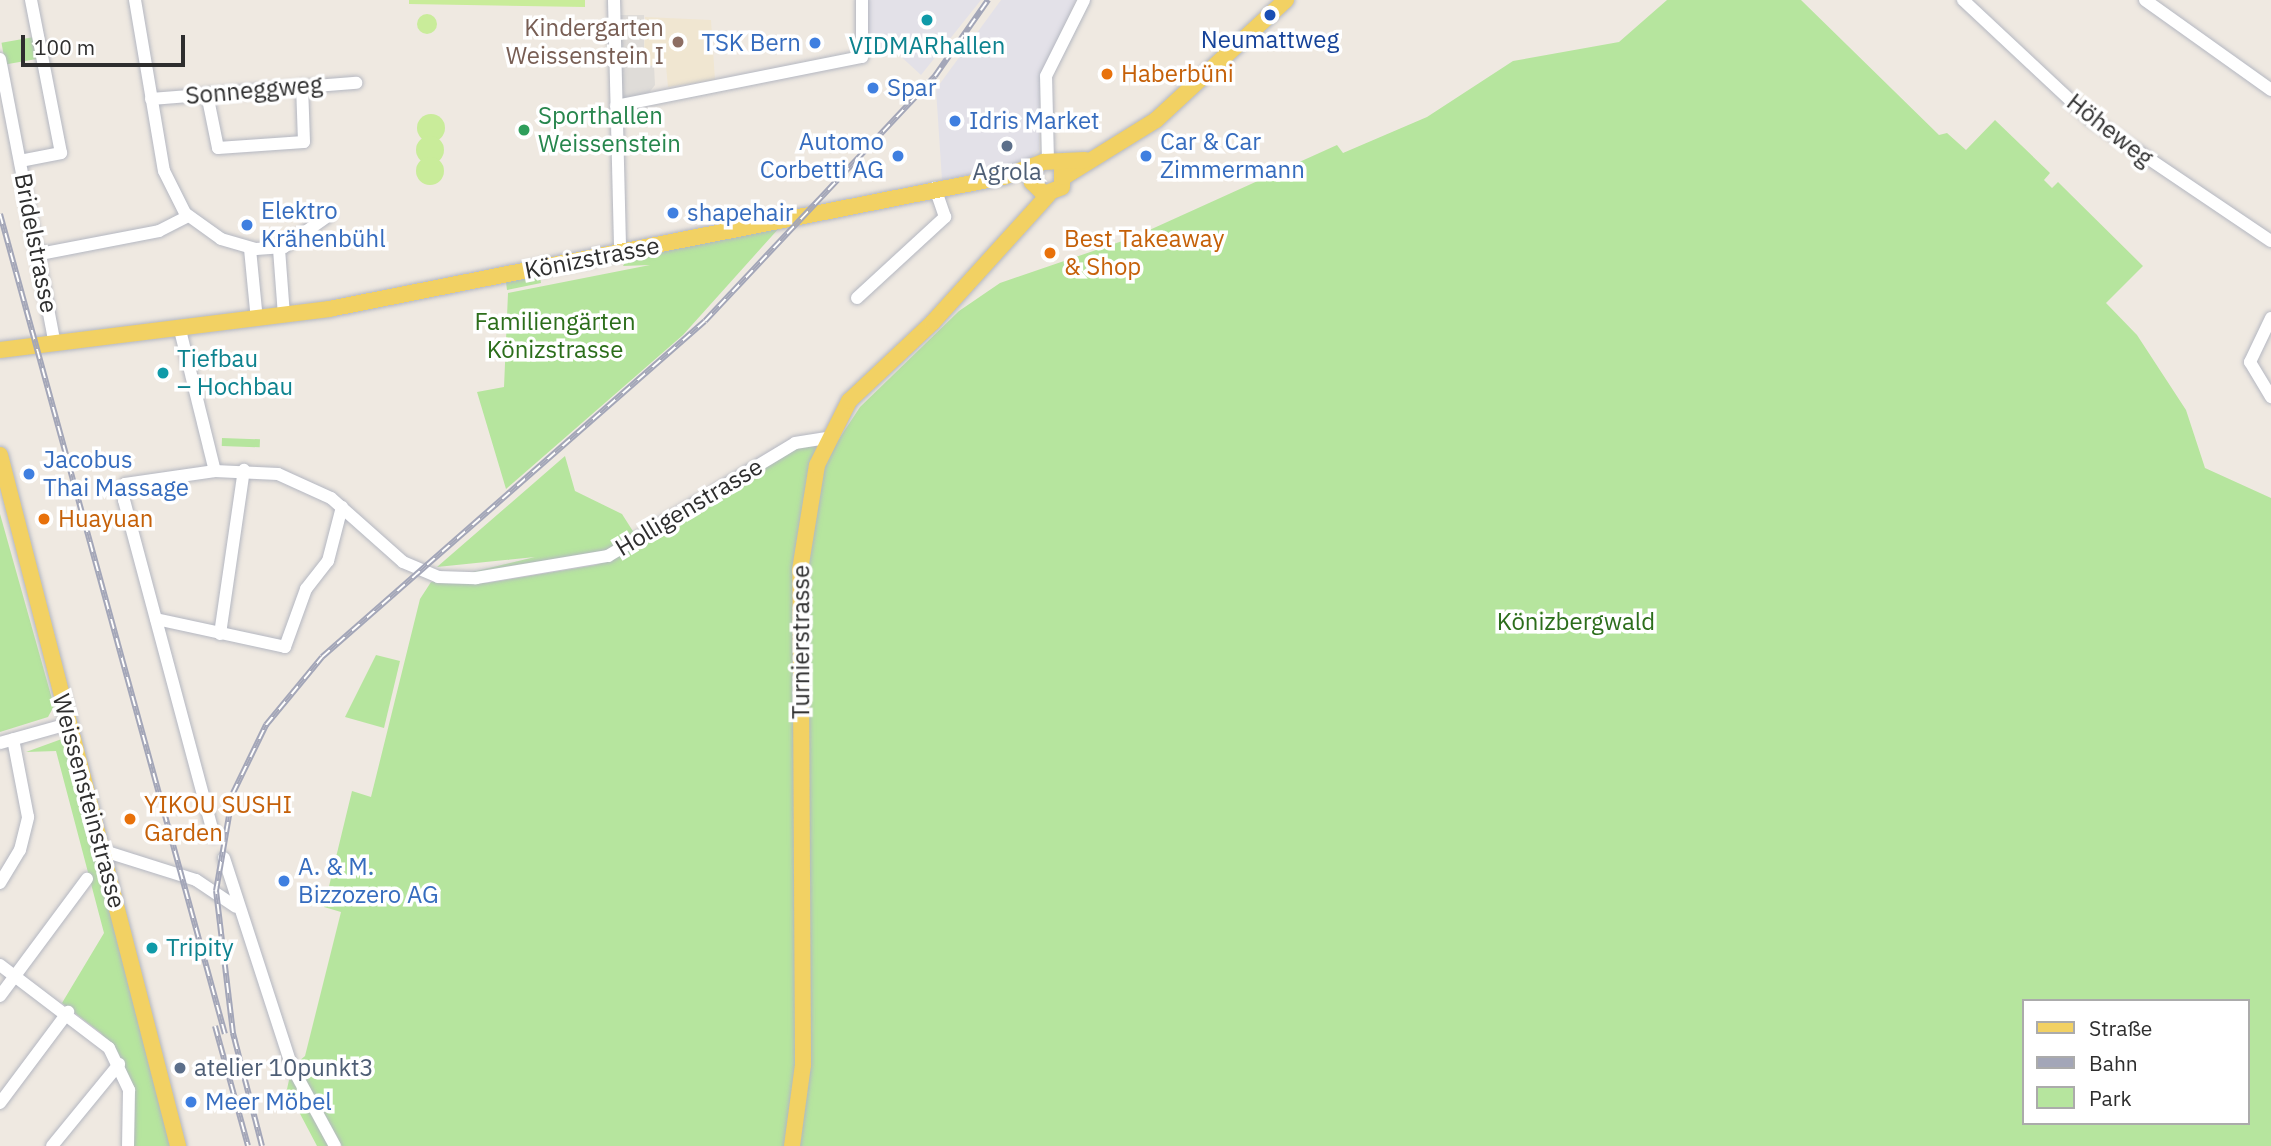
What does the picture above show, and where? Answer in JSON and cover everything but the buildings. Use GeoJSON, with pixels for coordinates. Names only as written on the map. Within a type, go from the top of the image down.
{"type":"FeatureCollection","features":[{"type":"Feature","properties":{"kind":"main road","name":"Könizstrasse"},"geometry":{"type":"LineString","coordinates":[[0,350],[284,316],[620,253],[935,188],[1003,177],[1046,177],[1085,160],[1156,120],[1278,3]]}},
{"type":"Feature","properties":{"kind":"main road","name":"Turnierstrasse"},"geometry":{"type":"LineString","coordinates":[[792,1146],[803,1065],[800,570],[808,500],[827,438],[849,401],[933,322],[1026,219],[1046,177]]}},
{"type":"Feature","properties":{"kind":"main road","name":"Weissensteinstrasse"},"geometry":{"type":"LineString","coordinates":[[0,455],[4,496],[104,851],[178,1146]]}},
{"type":"Feature","properties":{"kind":"street"},"geometry":{"type":"LineString","coordinates":[[20,161],[61,153],[31,0]]}},
{"type":"Feature","properties":{"kind":"street"},"geometry":{"type":"LineString","coordinates":[[135,0],[165,177],[188,216],[250,249],[279,249],[328,216]]}},
{"type":"Feature","properties":{"kind":"street"},"geometry":{"type":"LineString","coordinates":[[614,0],[620,253]]}},
{"type":"Feature","properties":{"kind":"street"},"geometry":{"type":"LineString","coordinates":[[616,106],[862,57],[862,0]]}},
{"type":"Feature","properties":{"kind":"street"},"geometry":{"type":"LineString","coordinates":[[1046,177],[1046,76],[1084,0]]}},
{"type":"Feature","properties":{"kind":"street","name":"Höheweg"},"geometry":{"type":"LineString","coordinates":[[1963,0],[2090,119],[2271,240]]}},
{"type":"Feature","properties":{"kind":"street"},"geometry":{"type":"LineString","coordinates":[[2145,0],[2271,90]]}},
{"type":"Feature","properties":{"kind":"street","name":"Bridelstrasse"},"geometry":{"type":"LineString","coordinates":[[0,60],[40,254],[55,344]]}},
{"type":"Feature","properties":{"kind":"street","name":"Sonneggweg"},"geometry":{"type":"LineString","coordinates":[[151,99],[356,82]]}},
{"type":"Feature","properties":{"kind":"street"},"geometry":{"type":"LineString","coordinates":[[207,94],[218,148],[304,142],[302,86]]}},
{"type":"Feature","properties":{"kind":"street"},"geometry":{"type":"LineString","coordinates":[[857,298],[945,217],[935,188]]}},
{"type":"Feature","properties":{"kind":"street"},"geometry":{"type":"LineString","coordinates":[[40,254],[159,231],[188,216]]}},
{"type":"Feature","properties":{"kind":"street"},"geometry":{"type":"LineString","coordinates":[[250,249],[257,320]]}},
{"type":"Feature","properties":{"kind":"street"},"geometry":{"type":"LineString","coordinates":[[279,249],[284,316]]}},
{"type":"Feature","properties":{"kind":"street"},"geometry":{"type":"LineString","coordinates":[[2271,318],[2250,362],[2271,397]]}},
{"type":"Feature","properties":{"kind":"street"},"geometry":{"type":"LineString","coordinates":[[180,330],[215,471]]}},
{"type":"Feature","properties":{"kind":"street","name":"Holligenstrasse"},"geometry":{"type":"LineString","coordinates":[[156,619],[121,491],[128,483],[215,471],[244,470],[293,478],[342,507],[385,550],[414,568],[438,577],[487,577],[608,556],[795,443],[827,438]]}},
{"type":"Feature","properties":{"kind":"street"},"geometry":{"type":"LineString","coordinates":[[220,634],[232,584],[244,470]]}},
{"type":"Feature","properties":{"kind":"street"},"geometry":{"type":"LineString","coordinates":[[214,836],[156,619],[275,649],[290,643],[306,589],[328,561],[342,507]]}},
{"type":"Feature","properties":{"kind":"street"},"geometry":{"type":"LineString","coordinates":[[0,883],[20,850],[28,817],[7,741],[68,724]]}},
{"type":"Feature","properties":{"kind":"street"},"geometry":{"type":"LineString","coordinates":[[104,851],[196,880],[236,907]]}},
{"type":"Feature","properties":{"kind":"street"},"geometry":{"type":"LineString","coordinates":[[224,859],[236,907],[292,1067],[335,1146]]}},
{"type":"Feature","properties":{"kind":"street"},"geometry":{"type":"LineString","coordinates":[[0,996],[87,879]]}},
{"type":"Feature","properties":{"kind":"street"},"geometry":{"type":"LineString","coordinates":[[0,965],[102,1039],[119,1064],[132,1112],[128,1146]]}},
{"type":"Feature","properties":{"kind":"street"},"geometry":{"type":"LineString","coordinates":[[0,1103],[68,1012]]}},
{"type":"Feature","properties":{"kind":"street"},"geometry":{"type":"LineString","coordinates":[[52,1146],[119,1064]]}},
{"type":"Feature","properties":{"kind":"shaded area"},"geometry":{"type":"Polygon","coordinates":[[[862,0],[981,0],[921,75],[896,52],[862,57],[862,0]]]}},
{"type":"Feature","properties":{"kind":"shaded area"},"geometry":{"type":"Polygon","coordinates":[[[1001,0],[1076,0],[1040,77],[1039,150],[1023,165],[942,180],[936,89],[1001,0]]]}},
{"type":"Feature","properties":{"kind":"shaded area"},"geometry":{"type":"Polygon","coordinates":[[[614,15],[644,15],[644,65],[654,66],[655,85],[648,94],[616,100],[614,15]]]}},
{"type":"Feature","properties":{"kind":"shaded area","name":"Kindergarten Weissenstein I"},"geometry":{"type":"Polygon","coordinates":[[[645,17],[711,20],[715,80],[668,87],[666,66],[644,65],[645,17]]]}},
{"type":"Feature","properties":{"kind":"green space"},"geometry":{"type":"Polygon","coordinates":[[[409,0],[585,0],[585,7],[409,4],[409,0]]]}},
{"type":"Feature","properties":{"kind":"green space","name":"Könizbergwald"},"geometry":{"type":"Polygon","coordinates":[[[1667,0],[1801,0],[1939,135],[1947,133],[1966,150],[1995,120],[2050,173],[2044,180],[2052,188],[2058,182],[2143,266],[2106,303],[2137,335],[2186,410],[2205,468],[2271,498],[2271,1146],[317,1146],[287,1089],[292,1067],[305,1056],[341,912],[324,907],[352,791],[371,797],[420,599],[431,582],[487,583],[596,565],[633,549],[801,445],[839,439],[860,407],[959,311],[1000,283],[1134,237],[1337,145],[1343,153],[1427,117],[1513,61],[1619,42],[1667,0]]]}},
{"type":"Feature","properties":{"kind":"green space"},"geometry":{"type":"Polygon","coordinates":[[[427,14],[434,17],[437,24],[434,31],[427,34],[420,31],[417,24],[420,17],[427,14]]]}},
{"type":"Feature","properties":{"kind":"green space"},"geometry":{"type":"Polygon","coordinates":[[[34,37],[38,59],[5,64],[2,43],[34,37]]]}},
{"type":"Feature","properties":{"kind":"green space"},"geometry":{"type":"Polygon","coordinates":[[[431,114],[441,118],[445,128],[441,138],[431,142],[421,138],[417,128],[421,118],[431,114]]]}},
{"type":"Feature","properties":{"kind":"green space"},"geometry":{"type":"Polygon","coordinates":[[[430,136],[440,140],[444,150],[440,160],[430,164],[420,160],[416,150],[420,140],[430,136]]]}},
{"type":"Feature","properties":{"kind":"green space"},"geometry":{"type":"Polygon","coordinates":[[[430,157],[440,161],[444,171],[440,181],[430,185],[420,181],[416,171],[420,161],[430,157]]]}},
{"type":"Feature","properties":{"kind":"green space","name":"Familiengärten Könizstrasse"},"geometry":{"type":"Polygon","coordinates":[[[780,227],[683,335],[506,489],[477,392],[504,387],[508,293],[650,265],[623,266],[627,259],[780,227]]]}},
{"type":"Feature","properties":{"kind":"green space"},"geometry":{"type":"Polygon","coordinates":[[[540,276],[541,283],[507,290],[506,282],[540,276]]]}},
{"type":"Feature","properties":{"kind":"green space"},"geometry":{"type":"Polygon","coordinates":[[[222,438],[260,439],[260,447],[222,446],[222,438]]]}},
{"type":"Feature","properties":{"kind":"green space"},"geometry":{"type":"Polygon","coordinates":[[[565,456],[575,491],[622,514],[636,536],[597,554],[464,574],[535,557],[437,567],[565,456]]]}},
{"type":"Feature","properties":{"kind":"green space"},"geometry":{"type":"Polygon","coordinates":[[[0,514],[54,706],[48,717],[0,732],[0,514]]]}},
{"type":"Feature","properties":{"kind":"green space"},"geometry":{"type":"Polygon","coordinates":[[[376,655],[400,661],[384,728],[345,717],[376,655]]]}},
{"type":"Feature","properties":{"kind":"green space"},"geometry":{"type":"Polygon","coordinates":[[[70,736],[177,1146],[133,1146],[135,1102],[126,1070],[101,1033],[62,1003],[104,933],[56,751],[26,752],[70,736]]]}},
{"type":"Feature","properties":{"kind":"railway"},"geometry":{"type":"LineString","coordinates":[[262,1146],[233,1033],[216,891],[233,793],[266,725],[322,657],[705,321],[935,76],[988,0]]}},
{"type":"Feature","properties":{"kind":"railway"},"geometry":{"type":"LineString","coordinates":[[0,214],[225,1034]]}},
{"type":"Feature","properties":{"kind":"railway"},"geometry":{"type":"LineString","coordinates":[[215,1026],[248,1146]]}},
{"type":"Feature","properties":{"kind":"place","name":"Neumattweg"},"geometry":{"type":"Point","coordinates":[1270,15]}},
{"type":"Feature","properties":{"kind":"place","name":"VIDMARhallen"},"geometry":{"type":"Point","coordinates":[927,20]}},
{"type":"Feature","properties":{"kind":"place","name":"Kindergarten Weissenstein I"},"geometry":{"type":"Point","coordinates":[678,42]}},
{"type":"Feature","properties":{"kind":"place","name":"TSK Bern"},"geometry":{"type":"Point","coordinates":[815,43]}},
{"type":"Feature","properties":{"kind":"place","name":"Haberbüni"},"geometry":{"type":"Point","coordinates":[1107,74]}},
{"type":"Feature","properties":{"kind":"place","name":"Spar"},"geometry":{"type":"Point","coordinates":[873,88]}},
{"type":"Feature","properties":{"kind":"place","name":"Idris Market"},"geometry":{"type":"Point","coordinates":[955,121]}},
{"type":"Feature","properties":{"kind":"place","name":"Sporthallen Weissenstein"},"geometry":{"type":"Point","coordinates":[524,130]}},
{"type":"Feature","properties":{"kind":"place","name":"Agrola"},"geometry":{"type":"Point","coordinates":[1007,146]}},
{"type":"Feature","properties":{"kind":"place","name":"Automo Corbetti AG"},"geometry":{"type":"Point","coordinates":[898,156]}},
{"type":"Feature","properties":{"kind":"place","name":"Car & Car Zimmermann"},"geometry":{"type":"Point","coordinates":[1146,156]}},
{"type":"Feature","properties":{"kind":"place","name":"shapehair"},"geometry":{"type":"Point","coordinates":[673,213]}},
{"type":"Feature","properties":{"kind":"place","name":"Elektro Krähenbühl"},"geometry":{"type":"Point","coordinates":[247,225]}},
{"type":"Feature","properties":{"kind":"place","name":"Best Takeaway & Shop"},"geometry":{"type":"Point","coordinates":[1050,253]}},
{"type":"Feature","properties":{"kind":"place","name":"Tiefbau – Hochbau"},"geometry":{"type":"Point","coordinates":[163,373]}},
{"type":"Feature","properties":{"kind":"place","name":"Jacobus Thai Massage"},"geometry":{"type":"Point","coordinates":[29,474]}},
{"type":"Feature","properties":{"kind":"place","name":"Huayuan"},"geometry":{"type":"Point","coordinates":[44,519]}},
{"type":"Feature","properties":{"kind":"place","name":"YIKOU SUSHI Garden"},"geometry":{"type":"Point","coordinates":[130,819]}},
{"type":"Feature","properties":{"kind":"place","name":"A. & M. Bizzozero AG"},"geometry":{"type":"Point","coordinates":[284,881]}},
{"type":"Feature","properties":{"kind":"place","name":"Tripity"},"geometry":{"type":"Point","coordinates":[152,948]}},
{"type":"Feature","properties":{"kind":"place","name":"atelier 10punkt3"},"geometry":{"type":"Point","coordinates":[180,1068]}},
{"type":"Feature","properties":{"kind":"place","name":"Meer Möbel"},"geometry":{"type":"Point","coordinates":[191,1102]}}]}
